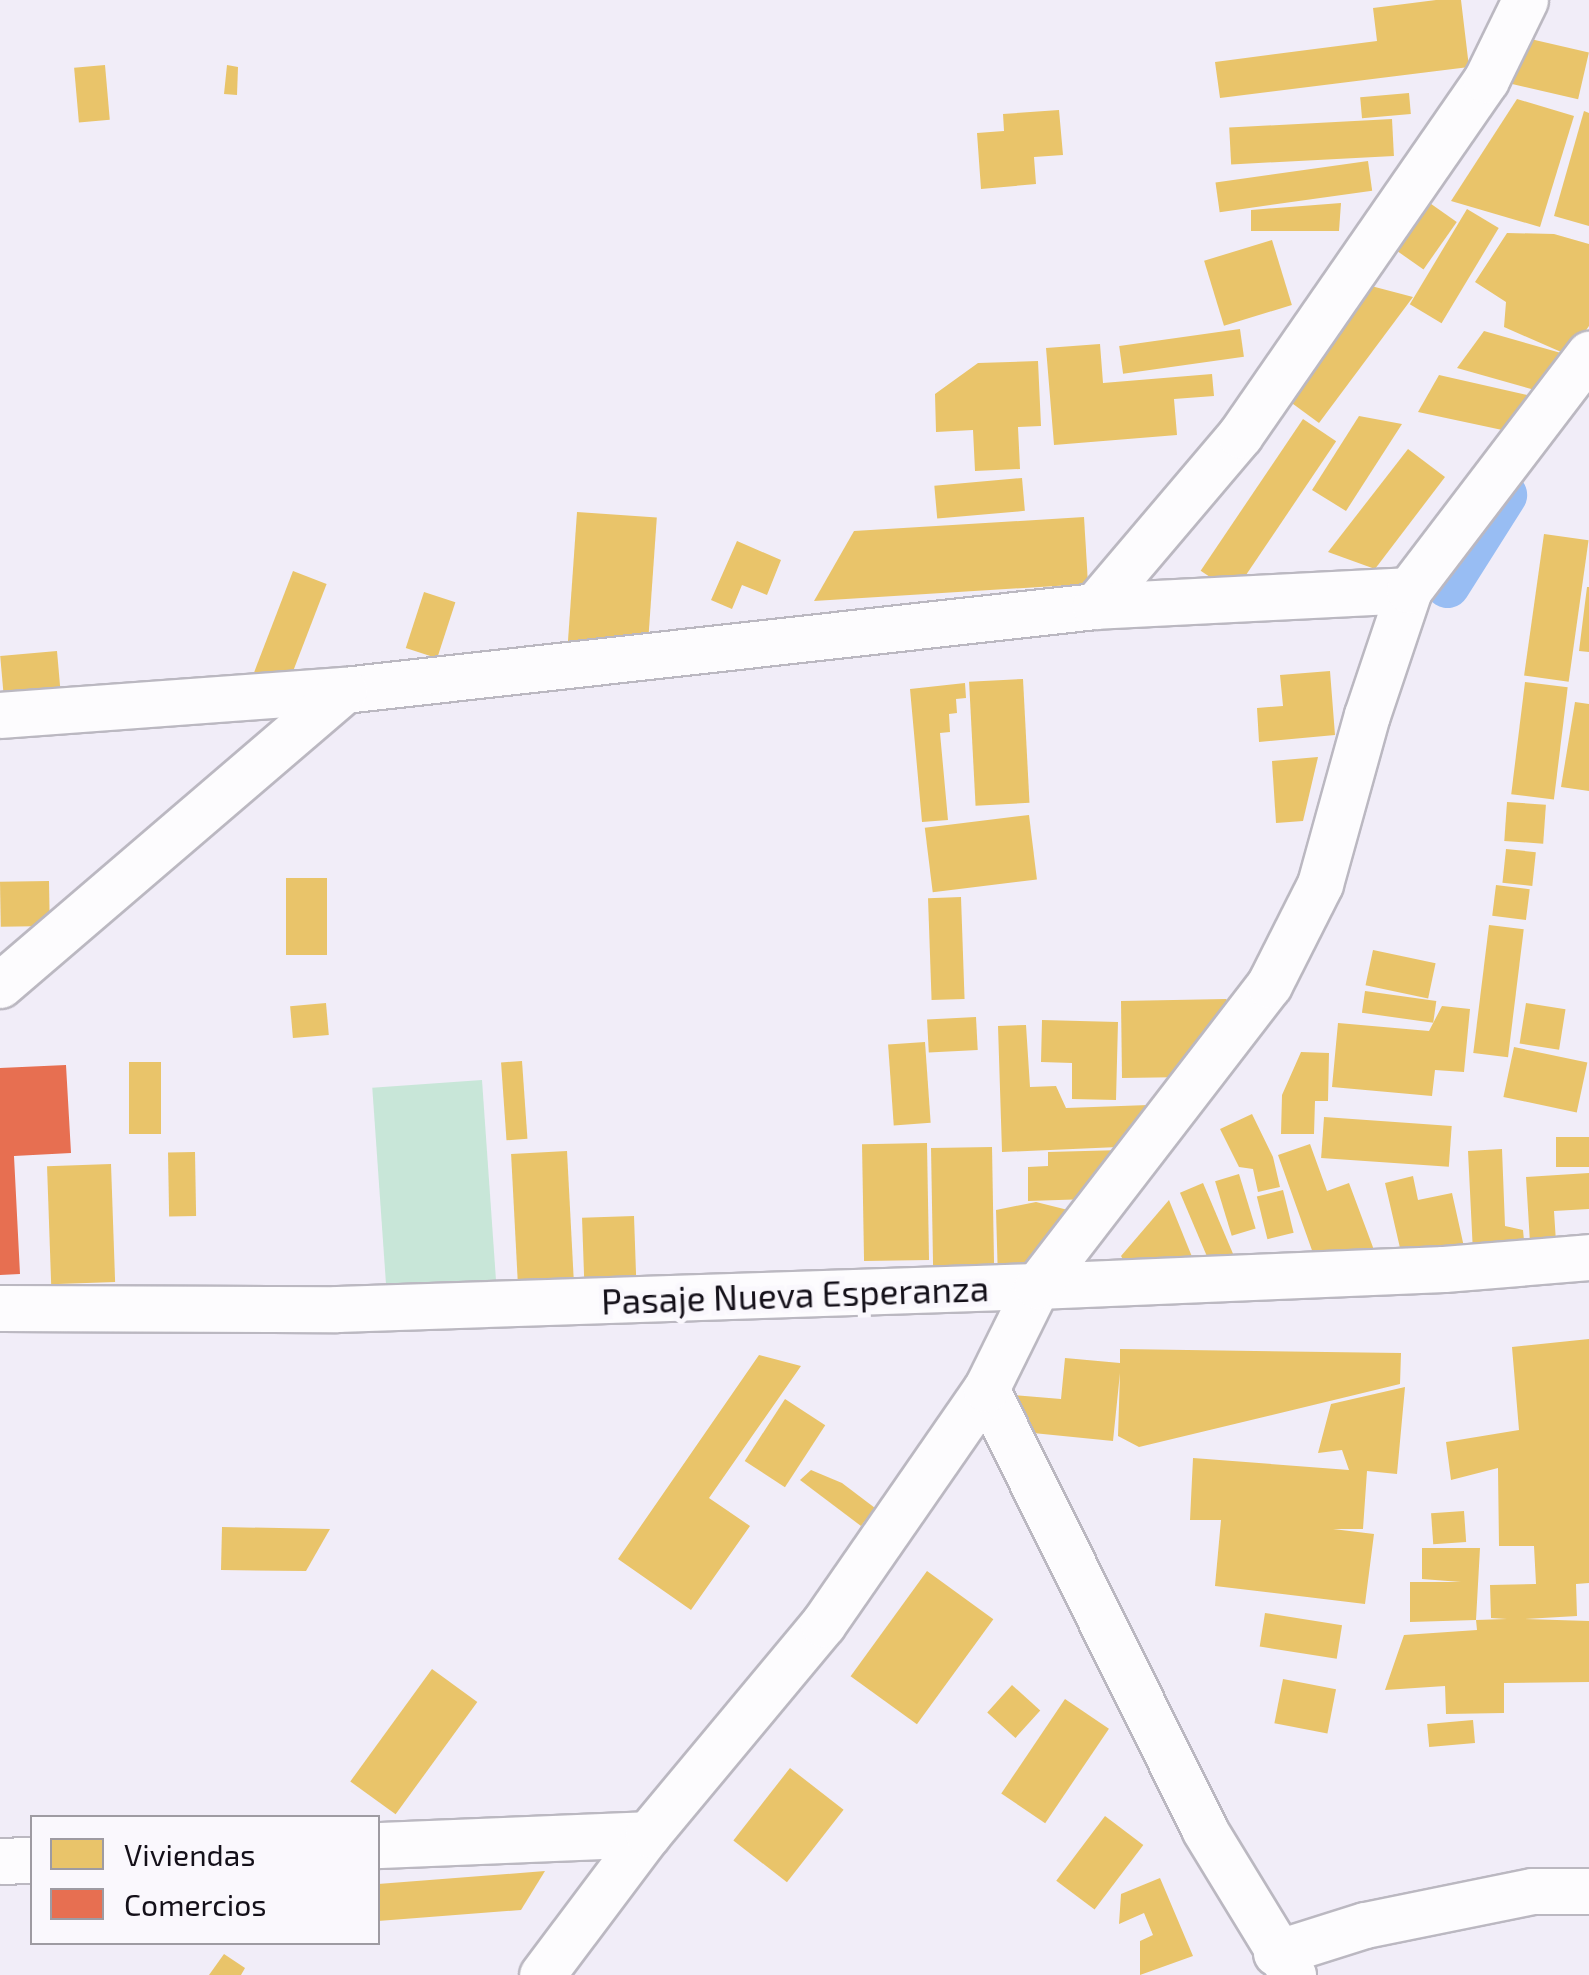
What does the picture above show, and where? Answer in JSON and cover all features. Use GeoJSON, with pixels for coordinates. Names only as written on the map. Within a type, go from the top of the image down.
{"type":"FeatureCollection","features":[{"type":"Feature","properties":{"kind":"street"},"geometry":{"type":"LineString","coordinates":[[1095,606],[1240,434],[1486,80],[1525,0]]}},
{"type":"Feature","properties":{"kind":"street"},"geometry":{"type":"LineString","coordinates":[[542,1975],[648,1834],[824,1624],[986,1389],[1037,1286],[1270,985],[1320,884],[1367,715],[1409,590],[1589,354]]}},
{"type":"Feature","properties":{"kind":"street"},"geometry":{"type":"LineString","coordinates":[[0,715],[344,690],[1095,606],[1409,590]]}},
{"type":"Feature","properties":{"kind":"street"},"geometry":{"type":"LineString","coordinates":[[0,986],[344,690]]}},
{"type":"Feature","properties":{"kind":"street","name":"Pasaje Nueva Esperanza"},"geometry":{"type":"LineString","coordinates":[[0,1308],[337,1309],[1444,1269],[1589,1256]]}},
{"type":"Feature","properties":{"kind":"street"},"geometry":{"type":"LineString","coordinates":[[986,1389],[1204,1829],[1285,1964],[1365,1925],[1532,1891],[1589,1891]]}},
{"type":"Feature","properties":{"kind":"street"},"geometry":{"type":"LineString","coordinates":[[380,1846],[648,1834]]}},
{"type":"Feature","properties":{"kind":"street"},"geometry":{"type":"LineString","coordinates":[[0,1861],[30,1860]]}},
{"type":"Feature","properties":{"kind":"green space"},"geometry":{"type":"Polygon","coordinates":[[[482,1080],[497,1298],[388,1306],[372,1088],[482,1080]]]}},
{"type":"Feature","properties":{"kind":"building: Viviendas"},"geometry":{"type":"Polygon","coordinates":[[[1461,0],[1469,67],[1220,98],[1215,62],[1377,41],[1373,8],[1461,0]]]}},
{"type":"Feature","properties":{"kind":"building: Viviendas"},"geometry":{"type":"Polygon","coordinates":[[[1509,34],[1589,52],[1578,99],[1498,81],[1509,34]]]}},
{"type":"Feature","properties":{"kind":"building: Viviendas"},"geometry":{"type":"Polygon","coordinates":[[[105,65],[110,120],[79,122],[74,68],[105,65]]]}},
{"type":"Feature","properties":{"kind":"building: Viviendas"},"geometry":{"type":"Polygon","coordinates":[[[227,65],[238,67],[237,95],[224,94],[227,65]]]}},
{"type":"Feature","properties":{"kind":"building: Viviendas"},"geometry":{"type":"Polygon","coordinates":[[[1409,93],[1411,114],[1362,118],[1360,97],[1409,93]]]}},
{"type":"Feature","properties":{"kind":"building: Viviendas"},"geometry":{"type":"Polygon","coordinates":[[[1517,99],[1574,116],[1540,227],[1451,201],[1517,99]]]}},
{"type":"Feature","properties":{"kind":"building: Viviendas"},"geometry":{"type":"Polygon","coordinates":[[[1059,110],[1063,155],[1034,157],[1036,184],[981,189],[977,133],[1004,131],[1003,114],[1059,110]]]}},
{"type":"Feature","properties":{"kind":"building: Viviendas"},"geometry":{"type":"Polygon","coordinates":[[[1584,111],[1589,113],[1589,226],[1554,216],[1584,111]]]}},
{"type":"Feature","properties":{"kind":"building: Viviendas"},"geometry":{"type":"Polygon","coordinates":[[[1392,119],[1394,156],[1231,164],[1229,128],[1392,119]]]}},
{"type":"Feature","properties":{"kind":"building: Viviendas"},"geometry":{"type":"Polygon","coordinates":[[[1368,161],[1372,191],[1220,212],[1215,182],[1368,161]]]}},
{"type":"Feature","properties":{"kind":"building: Viviendas"},"geometry":{"type":"Polygon","coordinates":[[[1424,199],[1457,222],[1423,269],[1391,247],[1424,199]]]}},
{"type":"Feature","properties":{"kind":"building: Viviendas"},"geometry":{"type":"Polygon","coordinates":[[[1341,203],[1339,231],[1251,231],[1251,210],[1341,203]]]}},
{"type":"Feature","properties":{"kind":"building: Viviendas"},"geometry":{"type":"Polygon","coordinates":[[[1467,209],[1499,228],[1442,323],[1410,304],[1467,209]]]}},
{"type":"Feature","properties":{"kind":"building: Viviendas"},"geometry":{"type":"Polygon","coordinates":[[[1507,233],[1554,234],[1589,244],[1589,326],[1568,355],[1504,327],[1506,302],[1475,282],[1507,233]]]}},
{"type":"Feature","properties":{"kind":"building: Viviendas"},"geometry":{"type":"Polygon","coordinates":[[[1272,240],[1292,305],[1224,326],[1204,261],[1272,240]]]}},
{"type":"Feature","properties":{"kind":"building: Viviendas"},"geometry":{"type":"Polygon","coordinates":[[[1356,282],[1413,297],[1319,423],[1274,390],[1356,282]]]}},
{"type":"Feature","properties":{"kind":"building: Viviendas"},"geometry":{"type":"Polygon","coordinates":[[[1240,329],[1244,357],[1123,374],[1119,346],[1240,329]]]}},
{"type":"Feature","properties":{"kind":"building: Viviendas"},"geometry":{"type":"Polygon","coordinates":[[[1484,331],[1568,355],[1556,396],[1457,368],[1484,331]]]}},
{"type":"Feature","properties":{"kind":"building: Viviendas"},"geometry":{"type":"Polygon","coordinates":[[[1100,344],[1103,383],[1212,374],[1214,396],[1174,399],[1177,435],[1054,445],[1046,348],[1100,344]]]}},
{"type":"Feature","properties":{"kind":"building: Viviendas"},"geometry":{"type":"Polygon","coordinates":[[[1038,361],[1041,426],[1018,427],[1020,469],[975,471],[973,430],[936,432],[935,394],[978,363],[1038,361]]]}},
{"type":"Feature","properties":{"kind":"building: Viviendas"},"geometry":{"type":"Polygon","coordinates":[[[1439,375],[1540,398],[1521,434],[1418,412],[1439,375]]]}},
{"type":"Feature","properties":{"kind":"building: Viviendas"},"geometry":{"type":"Polygon","coordinates":[[[1359,416],[1402,424],[1346,511],[1312,490],[1359,416]]]}},
{"type":"Feature","properties":{"kind":"building: Viviendas"},"geometry":{"type":"Polygon","coordinates":[[[1303,419],[1336,441],[1234,593],[1201,571],[1303,419]]]}},
{"type":"Feature","properties":{"kind":"building: Viviendas"},"geometry":{"type":"Polygon","coordinates":[[[1408,449],[1445,477],[1375,569],[1328,552],[1408,449]]]}},
{"type":"Feature","properties":{"kind":"building: Viviendas"},"geometry":{"type":"Polygon","coordinates":[[[1022,478],[1025,511],[937,519],[934,486],[1022,478]]]}},
{"type":"Feature","properties":{"kind":"building: Viviendas"},"geometry":{"type":"Polygon","coordinates":[[[577,512],[657,518],[647,651],[568,646],[577,512]]]}},
{"type":"Feature","properties":{"kind":"building: Viviendas"},"geometry":{"type":"Polygon","coordinates":[[[1084,517],[1088,584],[814,601],[854,531],[1084,517]]]}},
{"type":"Feature","properties":{"kind":"building: Viviendas"},"geometry":{"type":"Polygon","coordinates":[[[1544,534],[1589,540],[1569,682],[1524,676],[1544,534]]]}},
{"type":"Feature","properties":{"kind":"building: Viviendas"},"geometry":{"type":"Polygon","coordinates":[[[737,541],[781,560],[767,595],[742,585],[732,609],[711,600],[737,541]]]}},
{"type":"Feature","properties":{"kind":"building: Viviendas"},"geometry":{"type":"Polygon","coordinates":[[[293,571],[327,584],[284,694],[251,681],[293,571]]]}},
{"type":"Feature","properties":{"kind":"building: Viviendas"},"geometry":{"type":"Polygon","coordinates":[[[1589,587],[1589,652],[1579,651],[1589,587]]]}},
{"type":"Feature","properties":{"kind":"building: Viviendas"},"geometry":{"type":"Polygon","coordinates":[[[424,592],[455,602],[437,658],[406,648],[424,592]]]}},
{"type":"Feature","properties":{"kind":"building: Viviendas"},"geometry":{"type":"Polygon","coordinates":[[[57,651],[61,701],[5,706],[0,656],[57,651]]]}},
{"type":"Feature","properties":{"kind":"building: Viviendas"},"geometry":{"type":"Polygon","coordinates":[[[1330,671],[1335,735],[1259,742],[1257,708],[1283,706],[1280,675],[1330,671]]]}},
{"type":"Feature","properties":{"kind":"building: Viviendas"},"geometry":{"type":"Polygon","coordinates":[[[1023,679],[1029,803],[976,806],[969,682],[1023,679]]]}},
{"type":"Feature","properties":{"kind":"building: Viviendas"},"geometry":{"type":"Polygon","coordinates":[[[1525,682],[1568,687],[1554,799],[1511,794],[1525,682]]]}},
{"type":"Feature","properties":{"kind":"building: Viviendas"},"geometry":{"type":"Polygon","coordinates":[[[965,683],[966,698],[956,699],[957,713],[949,714],[950,732],[940,733],[948,820],[922,822],[910,689],[965,683]]]}},
{"type":"Feature","properties":{"kind":"building: Viviendas"},"geometry":{"type":"Polygon","coordinates":[[[1575,702],[1589,704],[1589,791],[1561,787],[1575,702]]]}},
{"type":"Feature","properties":{"kind":"building: Viviendas"},"geometry":{"type":"Polygon","coordinates":[[[1318,757],[1303,821],[1276,823],[1272,761],[1318,757]]]}},
{"type":"Feature","properties":{"kind":"building: Viviendas"},"geometry":{"type":"Polygon","coordinates":[[[1507,802],[1546,805],[1543,844],[1504,841],[1507,802]]]}},
{"type":"Feature","properties":{"kind":"building: Viviendas"},"geometry":{"type":"Polygon","coordinates":[[[1029,815],[1037,880],[933,892],[925,828],[1029,815]]]}},
{"type":"Feature","properties":{"kind":"building: Viviendas"},"geometry":{"type":"Polygon","coordinates":[[[1506,849],[1536,852],[1532,886],[1502,883],[1506,849]]]}},
{"type":"Feature","properties":{"kind":"building: Viviendas"},"geometry":{"type":"Polygon","coordinates":[[[286,878],[327,878],[327,955],[286,955],[286,878]]]}},
{"type":"Feature","properties":{"kind":"building: Viviendas"},"geometry":{"type":"Polygon","coordinates":[[[49,881],[50,926],[1,927],[0,882],[49,881]]]}},
{"type":"Feature","properties":{"kind":"building: Viviendas"},"geometry":{"type":"Polygon","coordinates":[[[1496,885],[1530,889],[1526,920],[1492,916],[1496,885]]]}},
{"type":"Feature","properties":{"kind":"building: Viviendas"},"geometry":{"type":"Polygon","coordinates":[[[961,897],[965,999],[932,1000],[928,898],[961,897]]]}},
{"type":"Feature","properties":{"kind":"building: Viviendas"},"geometry":{"type":"Polygon","coordinates":[[[1489,925],[1524,929],[1508,1057],[1473,1053],[1489,925]]]}},
{"type":"Feature","properties":{"kind":"building: Viviendas"},"geometry":{"type":"Polygon","coordinates":[[[1373,950],[1436,963],[1428,999],[1366,985],[1373,950]]]}},
{"type":"Feature","properties":{"kind":"building: Viviendas"},"geometry":{"type":"Polygon","coordinates":[[[1365,991],[1436,1001],[1433,1023],[1362,1013],[1365,991]]]}},
{"type":"Feature","properties":{"kind":"building: Viviendas"},"geometry":{"type":"Polygon","coordinates":[[[1226,999],[1234,1007],[1189,1077],[1122,1078],[1121,1001],[1226,999]]]}},
{"type":"Feature","properties":{"kind":"building: Viviendas"},"geometry":{"type":"Polygon","coordinates":[[[326,1003],[329,1035],[293,1038],[290,1006],[326,1003]]]}},
{"type":"Feature","properties":{"kind":"building: Viviendas"},"geometry":{"type":"Polygon","coordinates":[[[1526,1003],[1566,1009],[1559,1050],[1520,1043],[1526,1003]]]}},
{"type":"Feature","properties":{"kind":"building: Viviendas"},"geometry":{"type":"Polygon","coordinates":[[[1442,1006],[1470,1009],[1464,1072],[1435,1070],[1432,1096],[1332,1087],[1338,1023],[1429,1031],[1442,1006]]]}},
{"type":"Feature","properties":{"kind":"building: Viviendas"},"geometry":{"type":"Polygon","coordinates":[[[976,1017],[978,1050],[929,1053],[927,1020],[976,1017]]]}},
{"type":"Feature","properties":{"kind":"building: Viviendas"},"geometry":{"type":"Polygon","coordinates":[[[1042,1020],[1118,1022],[1116,1100],[1072,1099],[1072,1063],[1041,1062],[1042,1020]]]}},
{"type":"Feature","properties":{"kind":"building: Viviendas"},"geometry":{"type":"Polygon","coordinates":[[[1026,1025],[1030,1087],[1056,1086],[1066,1108],[1176,1104],[1141,1146],[1002,1152],[998,1026],[1026,1025]]]}},
{"type":"Feature","properties":{"kind":"building: Viviendas"},"geometry":{"type":"Polygon","coordinates":[[[925,1042],[931,1123],[894,1125],[888,1045],[925,1042]]]}},
{"type":"Feature","properties":{"kind":"building: Viviendas"},"geometry":{"type":"Polygon","coordinates":[[[1514,1047],[1587,1063],[1577,1112],[1503,1097],[1514,1047]]]}},
{"type":"Feature","properties":{"kind":"building: Viviendas"},"geometry":{"type":"Polygon","coordinates":[[[1301,1052],[1329,1053],[1328,1101],[1315,1101],[1314,1134],[1281,1134],[1282,1095],[1301,1052]]]}},
{"type":"Feature","properties":{"kind":"building: Viviendas"},"geometry":{"type":"Polygon","coordinates":[[[522,1061],[527,1139],[506,1140],[501,1062],[522,1061]]]}},
{"type":"Feature","properties":{"kind":"building: Viviendas"},"geometry":{"type":"Polygon","coordinates":[[[129,1062],[161,1062],[161,1134],[129,1134],[129,1062]]]}},
{"type":"Feature","properties":{"kind":"building: Viviendas"},"geometry":{"type":"Polygon","coordinates":[[[1252,1114],[1273,1157],[1280,1187],[1258,1192],[1253,1169],[1239,1167],[1220,1129],[1252,1114]]]}},
{"type":"Feature","properties":{"kind":"building: Viviendas"},"geometry":{"type":"Polygon","coordinates":[[[1324,1117],[1452,1126],[1449,1167],[1321,1158],[1324,1117]]]}},
{"type":"Feature","properties":{"kind":"building: Viviendas"},"geometry":{"type":"Polygon","coordinates":[[[1556,1137],[1589,1137],[1589,1167],[1556,1167],[1556,1137]]]}},
{"type":"Feature","properties":{"kind":"building: Viviendas"},"geometry":{"type":"Polygon","coordinates":[[[927,1143],[929,1260],[864,1261],[862,1144],[927,1143]]]}},
{"type":"Feature","properties":{"kind":"building: Viviendas"},"geometry":{"type":"Polygon","coordinates":[[[1310,1144],[1327,1191],[1349,1183],[1374,1250],[1319,1270],[1278,1155],[1310,1144]]]}},
{"type":"Feature","properties":{"kind":"building: Viviendas"},"geometry":{"type":"Polygon","coordinates":[[[992,1147],[994,1268],[933,1269],[931,1148],[992,1147]]]}},
{"type":"Feature","properties":{"kind":"building: Viviendas"},"geometry":{"type":"Polygon","coordinates":[[[1502,1149],[1505,1226],[1523,1230],[1525,1251],[1473,1253],[1468,1151],[1502,1149]]]}},
{"type":"Feature","properties":{"kind":"building: Viviendas"},"geometry":{"type":"Polygon","coordinates":[[[1122,1150],[1089,1199],[1028,1201],[1028,1167],[1048,1166],[1048,1152],[1122,1150]]]}},
{"type":"Feature","properties":{"kind":"building: Viviendas"},"geometry":{"type":"Polygon","coordinates":[[[567,1151],[574,1292],[518,1295],[511,1154],[567,1151]]]}},
{"type":"Feature","properties":{"kind":"building: Viviendas"},"geometry":{"type":"Polygon","coordinates":[[[168,1152],[195,1152],[196,1216],[169,1216],[168,1152]]]}},
{"type":"Feature","properties":{"kind":"building: Viviendas"},"geometry":{"type":"Polygon","coordinates":[[[111,1164],[115,1282],[51,1284],[47,1166],[111,1164]]]}},
{"type":"Feature","properties":{"kind":"building: Viviendas"},"geometry":{"type":"Polygon","coordinates":[[[1589,1173],[1589,1209],[1554,1211],[1556,1242],[1530,1243],[1526,1177],[1589,1173]]]}},
{"type":"Feature","properties":{"kind":"building: Viviendas"},"geometry":{"type":"Polygon","coordinates":[[[1239,1174],[1256,1229],[1232,1236],[1215,1181],[1239,1174]]]}},
{"type":"Feature","properties":{"kind":"building: Viviendas"},"geometry":{"type":"Polygon","coordinates":[[[1413,1176],[1418,1200],[1452,1193],[1464,1247],[1403,1261],[1385,1183],[1413,1176]]]}},
{"type":"Feature","properties":{"kind":"building: Viviendas"},"geometry":{"type":"Polygon","coordinates":[[[1203,1183],[1235,1258],[1212,1268],[1180,1193],[1203,1183]]]}},
{"type":"Feature","properties":{"kind":"building: Viviendas"},"geometry":{"type":"Polygon","coordinates":[[[1283,1190],[1294,1233],[1267,1239],[1257,1197],[1283,1190]]]}},
{"type":"Feature","properties":{"kind":"building: Viviendas"},"geometry":{"type":"Polygon","coordinates":[[[1169,1200],[1199,1274],[1135,1281],[1121,1256],[1169,1200]]]}},
{"type":"Feature","properties":{"kind":"building: Viviendas"},"geometry":{"type":"Polygon","coordinates":[[[1036,1202],[1076,1212],[1021,1284],[998,1280],[996,1210],[1036,1202]]]}},
{"type":"Feature","properties":{"kind":"building: Viviendas"},"geometry":{"type":"Polygon","coordinates":[[[634,1216],[637,1292],[585,1294],[582,1218],[634,1216]]]}},
{"type":"Feature","properties":{"kind":"building: Viviendas"},"geometry":{"type":"Polygon","coordinates":[[[1589,1339],[1589,1583],[1576,1584],[1577,1616],[1525,1619],[1589,1621],[1589,1682],[1504,1683],[1504,1713],[1446,1714],[1445,1686],[1385,1690],[1404,1635],[1477,1630],[1476,1620],[1507,1619],[1491,1618],[1490,1585],[1536,1584],[1534,1546],[1499,1546],[1498,1468],[1451,1480],[1446,1442],[1519,1430],[1512,1347],[1589,1339]]]}},
{"type":"Feature","properties":{"kind":"building: Viviendas"},"geometry":{"type":"Polygon","coordinates":[[[1120,1349],[1401,1353],[1400,1384],[1139,1447],[1118,1436],[1120,1373],[1113,1441],[1033,1433],[1012,1421],[1014,1395],[1061,1399],[1065,1358],[1120,1363],[1120,1349]]]}},
{"type":"Feature","properties":{"kind":"building: Viviendas"},"geometry":{"type":"Polygon","coordinates":[[[759,1355],[801,1366],[709,1498],[750,1526],[691,1610],[618,1559],[759,1355]]]}},
{"type":"Feature","properties":{"kind":"building: Viviendas"},"geometry":{"type":"Polygon","coordinates":[[[1405,1387],[1397,1474],[1367,1471],[1363,1529],[1333,1529],[1374,1534],[1365,1604],[1215,1586],[1221,1520],[1190,1520],[1193,1458],[1349,1470],[1342,1450],[1318,1453],[1331,1404],[1405,1387]]]}},
{"type":"Feature","properties":{"kind":"building: Viviendas"},"geometry":{"type":"Polygon","coordinates":[[[785,1399],[825,1425],[785,1487],[745,1461],[785,1399]]]}},
{"type":"Feature","properties":{"kind":"building: Viviendas"},"geometry":{"type":"Polygon","coordinates":[[[811,1470],[842,1483],[875,1508],[861,1526],[800,1480],[811,1470]]]}},
{"type":"Feature","properties":{"kind":"building: Viviendas"},"geometry":{"type":"Polygon","coordinates":[[[1464,1511],[1466,1542],[1433,1544],[1431,1513],[1464,1511]]]}},
{"type":"Feature","properties":{"kind":"building: Viviendas"},"geometry":{"type":"Polygon","coordinates":[[[222,1527],[330,1529],[306,1571],[221,1570],[222,1527]]]}},
{"type":"Feature","properties":{"kind":"building: Viviendas"},"geometry":{"type":"Polygon","coordinates":[[[1422,1548],[1480,1548],[1476,1620],[1410,1622],[1410,1582],[1461,1582],[1422,1579],[1422,1548]]]}},
{"type":"Feature","properties":{"kind":"building: Viviendas"},"geometry":{"type":"Polygon","coordinates":[[[927,1571],[993,1619],[917,1724],[851,1676],[927,1571]]]}},
{"type":"Feature","properties":{"kind":"building: Viviendas"},"geometry":{"type":"Polygon","coordinates":[[[1265,1613],[1342,1625],[1337,1659],[1260,1647],[1265,1613]]]}},
{"type":"Feature","properties":{"kind":"building: Viviendas"},"geometry":{"type":"Polygon","coordinates":[[[432,1669],[477,1702],[396,1814],[350,1781],[432,1669]]]}},
{"type":"Feature","properties":{"kind":"building: Viviendas"},"geometry":{"type":"Polygon","coordinates":[[[1283,1679],[1336,1689],[1327,1733],[1274,1723],[1283,1679]]]}},
{"type":"Feature","properties":{"kind":"building: Viviendas"},"geometry":{"type":"Polygon","coordinates":[[[1012,1685],[1040,1710],[1015,1738],[987,1712],[1012,1685]]]}},
{"type":"Feature","properties":{"kind":"building: Viviendas"},"geometry":{"type":"Polygon","coordinates":[[[1065,1699],[1109,1729],[1045,1823],[1001,1794],[1065,1699]]]}},
{"type":"Feature","properties":{"kind":"building: Viviendas"},"geometry":{"type":"Polygon","coordinates":[[[1473,1720],[1475,1743],[1429,1747],[1427,1724],[1473,1720]]]}},
{"type":"Feature","properties":{"kind":"building: Viviendas"},"geometry":{"type":"Polygon","coordinates":[[[790,1768],[844,1810],[787,1882],[733,1840],[790,1768]]]}},
{"type":"Feature","properties":{"kind":"building: Viviendas"},"geometry":{"type":"Polygon","coordinates":[[[1105,1816],[1143,1845],[1095,1910],[1056,1881],[1105,1816]]]}},
{"type":"Feature","properties":{"kind":"building: Viviendas"},"geometry":{"type":"Polygon","coordinates":[[[545,1871],[521,1910],[380,1921],[380,1884],[545,1871]]]}},
{"type":"Feature","properties":{"kind":"building: Viviendas"},"geometry":{"type":"Polygon","coordinates":[[[1160,1878],[1193,1956],[1140,1975],[1140,1941],[1153,1935],[1144,1913],[1119,1924],[1121,1894],[1160,1878]]]}},
{"type":"Feature","properties":{"kind":"building: Viviendas"},"geometry":{"type":"Polygon","coordinates":[[[224,1954],[245,1968],[241,1975],[209,1975],[224,1954]]]}},
{"type":"Feature","properties":{"kind":"building: Comercios"},"geometry":{"type":"Polygon","coordinates":[[[66,1065],[71,1153],[14,1156],[20,1274],[0,1275],[0,1068],[66,1065]]]}},
{"type":"Feature","properties":{"kind":"waterway"},"geometry":{"type":"LineString","coordinates":[[1447,585],[1504,495]]}}]}
